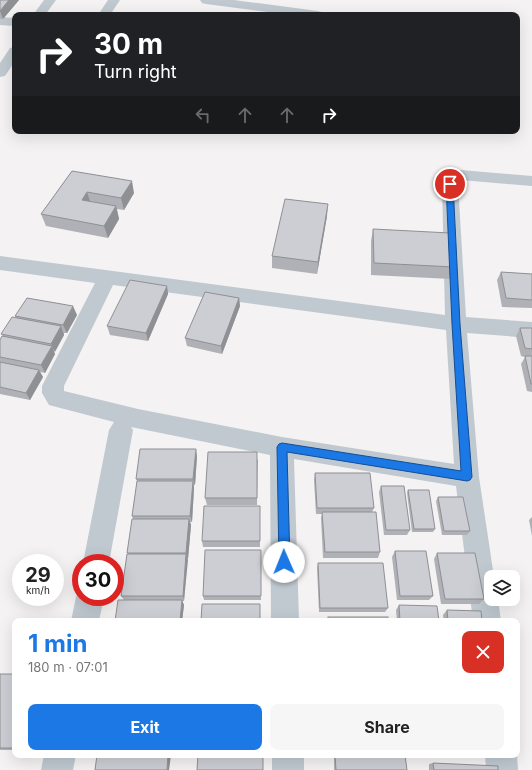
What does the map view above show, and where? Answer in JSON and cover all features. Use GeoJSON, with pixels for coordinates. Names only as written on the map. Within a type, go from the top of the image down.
{"type":"FeatureCollection","features":[{"type":"Feature","properties":{"kind":"street"},"geometry":{"type":"LineString","coordinates":[[42,12],[50,0]]}},
{"type":"Feature","properties":{"kind":"street"},"geometry":{"type":"LineString","coordinates":[[106,12],[114,0]]}},
{"type":"Feature","properties":{"kind":"street"},"geometry":{"type":"LineString","coordinates":[[206,0],[296,12]]}},
{"type":"Feature","properties":{"kind":"street"},"geometry":{"type":"LineString","coordinates":[[0,21],[12,22]]}},
{"type":"Feature","properties":{"kind":"street"},"geometry":{"type":"LineString","coordinates":[[0,73],[12,55]]}},
{"type":"Feature","properties":{"kind":"street"},"geometry":{"type":"LineString","coordinates":[[487,618],[467,477],[456,324],[450,184],[452,178],[461,175],[532,180]]}},
{"type":"Feature","properties":{"kind":"street"},"geometry":{"type":"LineString","coordinates":[[0,263],[456,324],[532,330]]}},
{"type":"Feature","properties":{"kind":"street"},"geometry":{"type":"LineString","coordinates":[[106,277],[53,386],[53,393],[57,398],[125,421],[467,477]]}},
{"type":"Feature","properties":{"kind":"street"},"geometry":{"type":"LineString","coordinates":[[98,554],[125,421]]}},
{"type":"Feature","properties":{"kind":"street"},"geometry":{"type":"LineString","coordinates":[[282,447],[285,618]]}},
{"type":"Feature","properties":{"kind":"street"},"geometry":{"type":"LineString","coordinates":[[86,618],[88,606]]}},
{"type":"Feature","properties":{"kind":"street"},"geometry":{"type":"LineString","coordinates":[[57,770],[59,758]]}},
{"type":"Feature","properties":{"kind":"street"},"geometry":{"type":"LineString","coordinates":[[288,758],[288,770]]}},
{"type":"Feature","properties":{"kind":"street"},"geometry":{"type":"LineString","coordinates":[[501,758],[502,770]]}},
{"type":"Feature","properties":{"kind":"building"},"geometry":{"type":"Polygon","coordinates":[[[0,0],[9,0],[0,11],[0,0]]]}},
{"type":"Feature","properties":{"kind":"building"},"geometry":{"type":"Polygon","coordinates":[[[72,171],[132,181],[121,198],[87,192],[82,200],[116,206],[104,226],[41,214],[72,171]]]}},
{"type":"Feature","properties":{"kind":"building"},"geometry":{"type":"Polygon","coordinates":[[[285,199],[328,204],[318,262],[272,256],[285,199]]]}},
{"type":"Feature","properties":{"kind":"building"},"geometry":{"type":"Polygon","coordinates":[[[373,229],[450,233],[455,267],[374,263],[373,229]]]}},
{"type":"Feature","properties":{"kind":"building"},"geometry":{"type":"Polygon","coordinates":[[[501,272],[532,274],[532,300],[506,298],[501,272]]]}},
{"type":"Feature","properties":{"kind":"building"},"geometry":{"type":"Polygon","coordinates":[[[130,280],[167,286],[146,333],[107,326],[130,280]]]}},
{"type":"Feature","properties":{"kind":"building"},"geometry":{"type":"Polygon","coordinates":[[[205,292],[239,298],[221,346],[185,338],[205,292]]]}},
{"type":"Feature","properties":{"kind":"building"},"geometry":{"type":"Polygon","coordinates":[[[27,298],[73,306],[63,325],[15,316],[27,298]]]}},
{"type":"Feature","properties":{"kind":"building"},"geometry":{"type":"Polygon","coordinates":[[[12,317],[61,326],[51,344],[1,334],[12,317]]]}},
{"type":"Feature","properties":{"kind":"building"},"geometry":{"type":"Polygon","coordinates":[[[520,328],[532,328],[532,349],[525,348],[520,328]]]}},
{"type":"Feature","properties":{"kind":"building"},"geometry":{"type":"Polygon","coordinates":[[[2,336],[52,346],[41,365],[0,357],[0,340],[2,336]]]}},
{"type":"Feature","properties":{"kind":"building"},"geometry":{"type":"Polygon","coordinates":[[[525,356],[532,356],[532,384],[531,384],[525,356]]]}},
{"type":"Feature","properties":{"kind":"building"},"geometry":{"type":"Polygon","coordinates":[[[0,362],[39,370],[26,393],[0,387],[0,362]]]}},
{"type":"Feature","properties":{"kind":"building"},"geometry":{"type":"Polygon","coordinates":[[[140,449],[196,449],[193,479],[136,479],[140,449]]]}},
{"type":"Feature","properties":{"kind":"building"},"geometry":{"type":"Polygon","coordinates":[[[208,452],[257,452],[257,498],[205,498],[208,452]]]}},
{"type":"Feature","properties":{"kind":"building"},"geometry":{"type":"Polygon","coordinates":[[[315,473],[370,473],[374,508],[317,508],[315,473]]]}},
{"type":"Feature","properties":{"kind":"building"},"geometry":{"type":"Polygon","coordinates":[[[137,481],[193,481],[190,516],[132,516],[137,481]]]}},
{"type":"Feature","properties":{"kind":"building"},"geometry":{"type":"Polygon","coordinates":[[[381,486],[404,486],[410,530],[386,530],[381,486]]]}},
{"type":"Feature","properties":{"kind":"building"},"geometry":{"type":"Polygon","coordinates":[[[408,490],[429,490],[435,529],[414,529],[408,490]]]}},
{"type":"Feature","properties":{"kind":"building"},"geometry":{"type":"Polygon","coordinates":[[[438,497],[463,497],[470,531],[444,531],[438,497]]]}},
{"type":"Feature","properties":{"kind":"building"},"geometry":{"type":"Polygon","coordinates":[[[204,506],[260,506],[260,541],[202,541],[204,506]]]}},
{"type":"Feature","properties":{"kind":"building"},"geometry":{"type":"Polygon","coordinates":[[[322,512],[376,512],[380,552],[325,552],[322,512]]]}},
{"type":"Feature","properties":{"kind":"building"},"geometry":{"type":"Polygon","coordinates":[[[132,519],[189,519],[186,553],[127,553],[132,519]]]}},
{"type":"Feature","properties":{"kind":"building"},"geometry":{"type":"Polygon","coordinates":[[[205,550],[261,550],[261,596],[203,596],[205,550]]]}},
{"type":"Feature","properties":{"kind":"building"},"geometry":{"type":"Polygon","coordinates":[[[395,551],[426,551],[433,596],[400,596],[395,551]]]}},
{"type":"Feature","properties":{"kind":"building"},"geometry":{"type":"Polygon","coordinates":[[[437,553],[475,553],[484,599],[445,599],[437,553]]]}},
{"type":"Feature","properties":{"kind":"building"},"geometry":{"type":"Polygon","coordinates":[[[127,554],[186,554],[183,596],[124,596],[124,575],[127,554]]]}},
{"type":"Feature","properties":{"kind":"building"},"geometry":{"type":"Polygon","coordinates":[[[318,563],[383,563],[388,608],[320,608],[318,563]]]}},
{"type":"Feature","properties":{"kind":"building"},"geometry":{"type":"Polygon","coordinates":[[[124,600],[182,600],[180,618],[115,618],[117,606],[124,606],[124,600]]]}},
{"type":"Feature","properties":{"kind":"building"},"geometry":{"type":"Polygon","coordinates":[[[202,604],[260,604],[260,618],[201,618],[202,604]]]}},
{"type":"Feature","properties":{"kind":"building"},"geometry":{"type":"Polygon","coordinates":[[[399,605],[437,606],[439,618],[400,618],[399,605]]]}},
{"type":"Feature","properties":{"kind":"building"},"geometry":{"type":"Polygon","coordinates":[[[447,610],[481,611],[482,618],[448,618],[447,610]]]}},
{"type":"Feature","properties":{"kind":"building"},"geometry":{"type":"Polygon","coordinates":[[[328,617],[388,617],[388,618],[328,617]]]}},
{"type":"Feature","properties":{"kind":"building"},"geometry":{"type":"Polygon","coordinates":[[[0,674],[12,674],[12,748],[0,748],[0,674]]]}},
{"type":"Feature","properties":{"kind":"building"},"geometry":{"type":"Polygon","coordinates":[[[97,758],[168,758],[167,770],[95,770],[97,758]]]}},
{"type":"Feature","properties":{"kind":"building"},"geometry":{"type":"Polygon","coordinates":[[[198,758],[263,758],[263,770],[197,770],[198,758]]]}},
{"type":"Feature","properties":{"kind":"building"},"geometry":{"type":"Polygon","coordinates":[[[335,758],[405,758],[407,770],[336,770],[335,758]]]}},
{"type":"Feature","properties":{"kind":"building"},"geometry":{"type":"Polygon","coordinates":[[[433,763],[498,766],[498,770],[434,770],[433,763]]]}},
{"type":"Feature","properties":{"kind":"route"},"geometry":{"type":"LineString","coordinates":[[284,562],[282,447],[467,477],[456,324],[450,184]]}}]}
